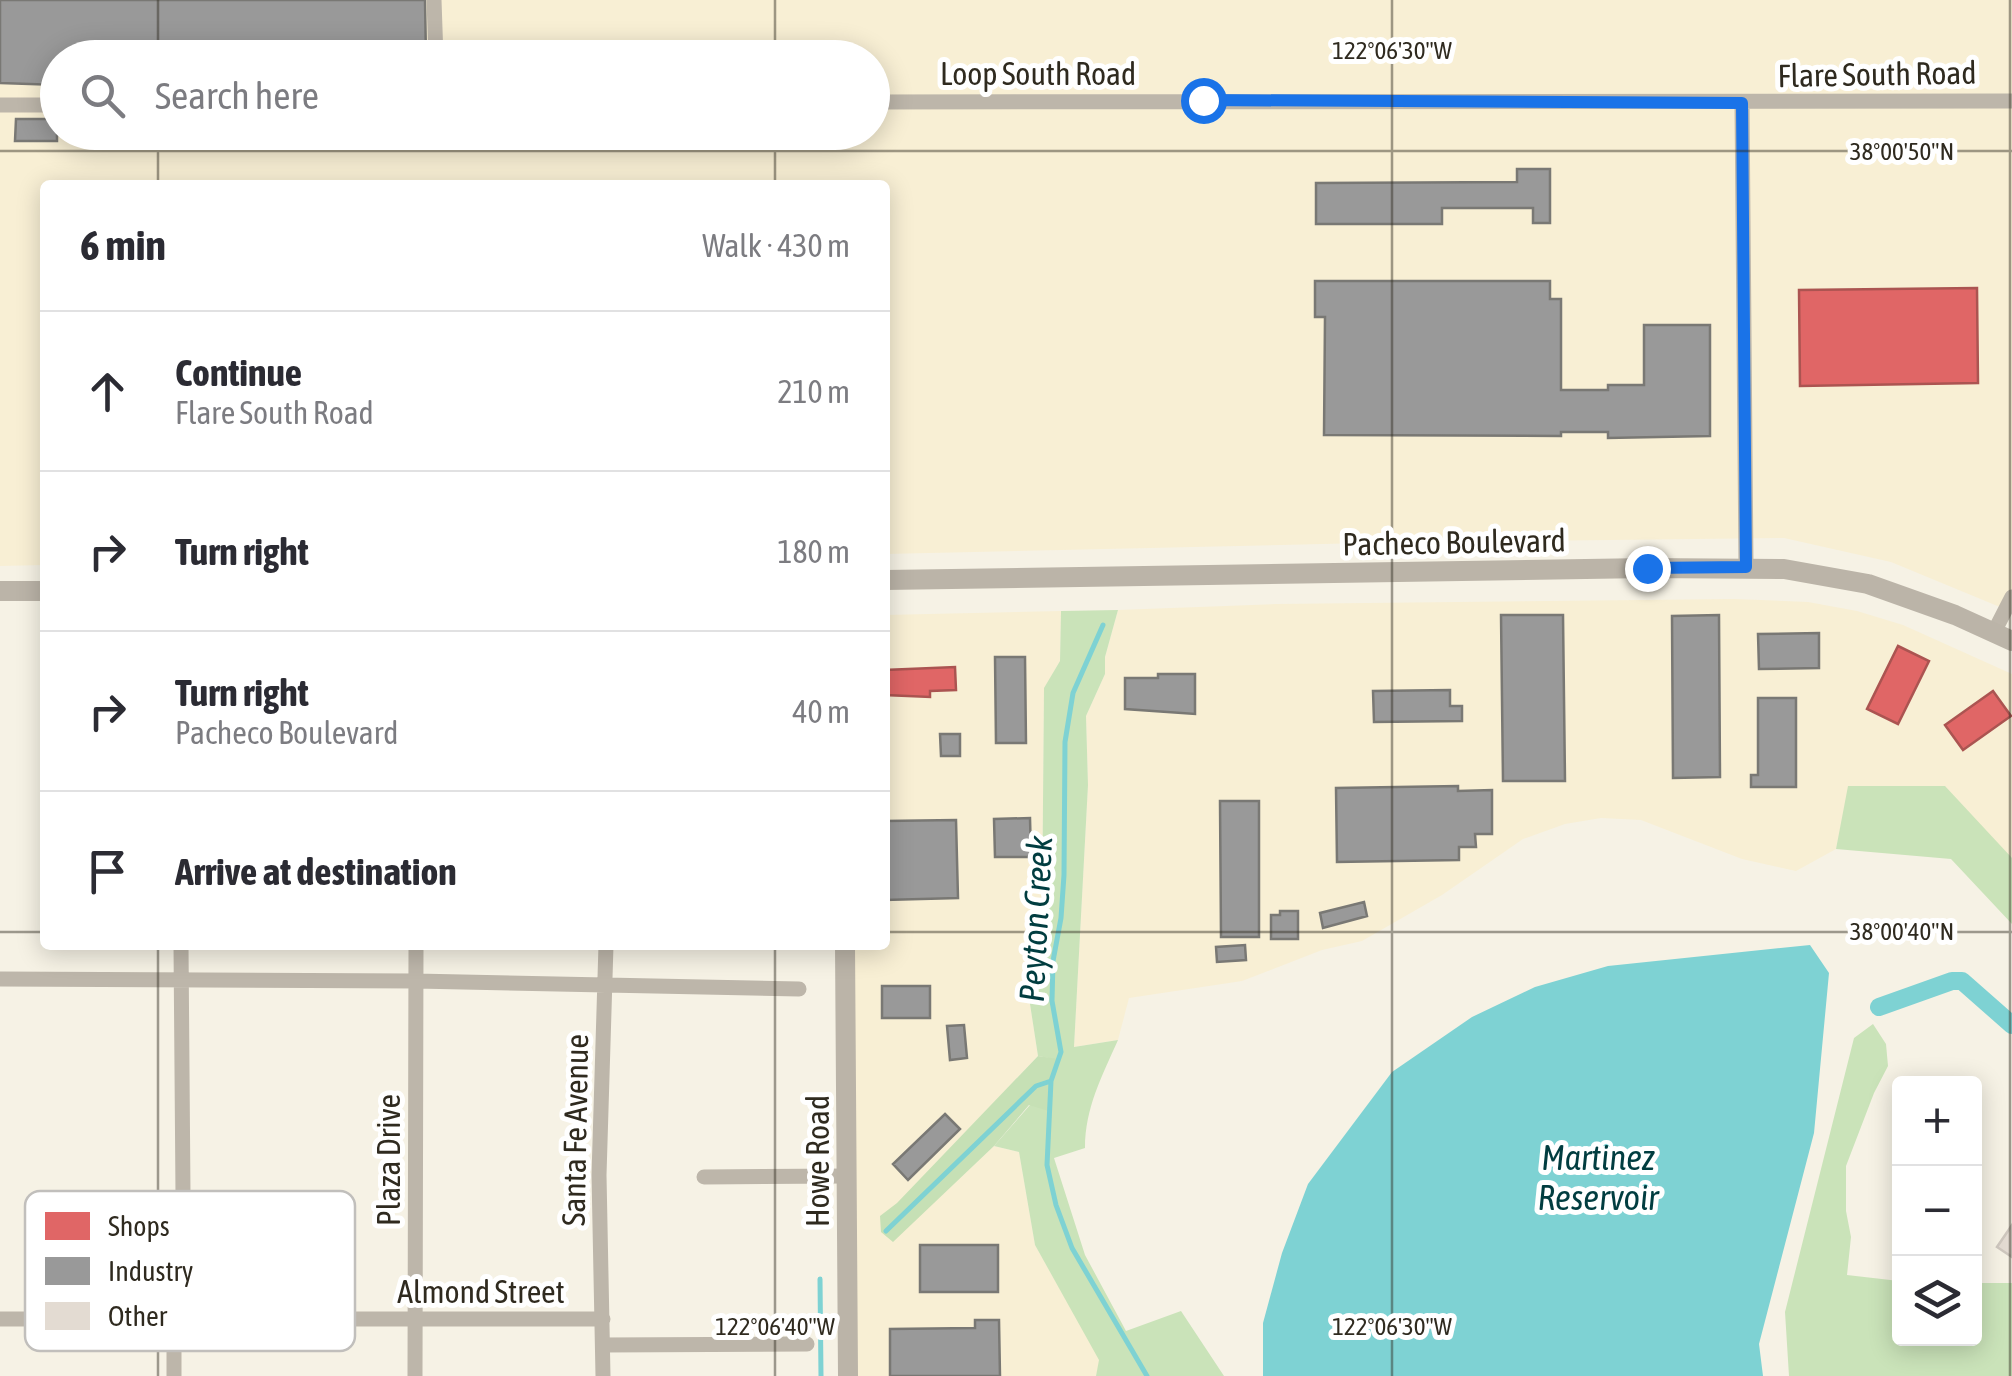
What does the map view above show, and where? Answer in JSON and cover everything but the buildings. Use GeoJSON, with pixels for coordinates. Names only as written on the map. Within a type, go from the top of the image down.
{"type":"FeatureCollection","features":[{"type":"Feature","properties":{"kind":"main road","name":"Pacheco Boulevard"},"geometry":{"type":"LineString","coordinates":[[890,580],[1746,567],[1845,578],[1924,603],[2003,637]]}},
{"type":"Feature","properties":{"kind":"main road"},"geometry":{"type":"LineString","coordinates":[[0,591],[40,591]]}},
{"type":"Feature","properties":{"kind":"main road","name":"Howe Road"},"geometry":{"type":"LineString","coordinates":[[845,950],[848,1376]]}},
{"type":"Feature","properties":{"kind":"street"},"geometry":{"type":"LineString","coordinates":[[434,0],[435,40]]}},
{"type":"Feature","properties":{"kind":"street","name":"Loop South Road"},"geometry":{"type":"LineString","coordinates":[[890,102],[1203,100]]}},
{"type":"Feature","properties":{"kind":"street","name":"Flare South Road"},"geometry":{"type":"LineString","coordinates":[[1203,100],[2012,100]]}},
{"type":"Feature","properties":{"kind":"street"},"geometry":{"type":"LineString","coordinates":[[1742,103],[1746,567]]}},
{"type":"Feature","properties":{"kind":"street"},"geometry":{"type":"LineString","coordinates":[[0,104],[40,105]]}},
{"type":"Feature","properties":{"kind":"street"},"geometry":{"type":"LineString","coordinates":[[2003,637],[2012,597]]}},
{"type":"Feature","properties":{"kind":"street"},"geometry":{"type":"LineString","coordinates":[[179,1191],[182,950]]}},
{"type":"Feature","properties":{"kind":"street","name":"Plaza Drive"},"geometry":{"type":"LineString","coordinates":[[415,1376],[416,950]]}},
{"type":"Feature","properties":{"kind":"street","name":"Santa Fe Avenue"},"geometry":{"type":"LineString","coordinates":[[602,1376],[599,1175],[606,950]]}},
{"type":"Feature","properties":{"kind":"street"},"geometry":{"type":"LineString","coordinates":[[0,979],[416,981],[799,989]]}},
{"type":"Feature","properties":{"kind":"street"},"geometry":{"type":"LineString","coordinates":[[704,1177],[848,1176]]}},
{"type":"Feature","properties":{"kind":"street","name":"Almond Street"},"geometry":{"type":"LineString","coordinates":[[355,1319],[603,1319]]}},
{"type":"Feature","properties":{"kind":"street"},"geometry":{"type":"LineString","coordinates":[[603,1344],[807,1344]]}},
{"type":"Feature","properties":{"kind":"street"},"geometry":{"type":"LineString","coordinates":[[174,1376],[176,1351]]}},
{"type":"Feature","properties":{"kind":"shaded area"},"geometry":{"type":"Polygon","coordinates":[[[0,0],[2012,0],[2012,612],[1891,562],[1784,538],[890,554],[890,180],[40,180],[40,565],[0,566],[0,0]]]}},
{"type":"Feature","properties":{"kind":"shaded area"},"geometry":{"type":"Polygon","coordinates":[[[1734,599],[1808,602],[1857,611],[1903,625],[2012,674],[2012,858],[1849,787],[1836,849],[1796,871],[1742,859],[1641,820],[1601,818],[1565,824],[1523,839],[1442,895],[1362,941],[1322,950],[1242,981],[1129,998],[1118,1040],[1074,1047],[1088,785],[1086,716],[1105,674],[1105,657],[1118,610],[1276,604],[1734,599]]]}},
{"type":"Feature","properties":{"kind":"shaded area"},"geometry":{"type":"Polygon","coordinates":[[[1061,611],[1060,661],[1044,689],[1042,916],[1028,991],[1038,1056],[897,1204],[880,1217],[893,1241],[994,1146],[1019,1152],[1035,1245],[1100,1360],[1096,1376],[848,1376],[844,950],[890,950],[890,615],[1061,611]]]}},
{"type":"Feature","properties":{"kind":"green space"},"geometry":{"type":"Polygon","coordinates":[[[1118,610],[1105,657],[1105,674],[1086,716],[1088,785],[1074,1047],[1118,1040],[1091,1106],[1085,1148],[1054,1158],[1085,1255],[1126,1331],[1181,1311],[1224,1376],[1096,1376],[1099,1360],[1035,1245],[1019,1152],[994,1146],[1051,1081],[1059,1060],[1038,1056],[1028,991],[1042,916],[1044,688],[1060,661],[1061,611],[1118,610]]]}},
{"type":"Feature","properties":{"kind":"green space"},"geometry":{"type":"Polygon","coordinates":[[[1848,786],[1945,786],[2012,858],[2012,924],[1951,859],[1836,849],[1848,786]]]}},
{"type":"Feature","properties":{"kind":"green space"},"geometry":{"type":"Polygon","coordinates":[[[1873,1024],[1886,1044],[1888,1066],[1846,1166],[1846,1211],[1851,1237],[1847,1275],[1892,1280],[1892,1346],[1982,1346],[1982,1283],[2012,1283],[2012,1376],[1789,1376],[1785,1312],[1854,1038],[1873,1024]]]}},
{"type":"Feature","properties":{"kind":"green space"},"geometry":{"type":"Polygon","coordinates":[[[1038,1056],[1059,1059],[1051,1081],[1052,1112],[1029,1105],[994,1146],[893,1242],[881,1232],[880,1216],[1038,1056]]]}},
{"type":"Feature","properties":{"kind":"water","name":"Martinez Reservoir"},"geometry":{"type":"Polygon","coordinates":[[[1810,945],[1829,973],[1814,1133],[1759,1344],[1763,1376],[1263,1376],[1263,1323],[1282,1253],[1308,1184],[1392,1072],[1472,1017],[1535,987],[1608,966],[1810,945]]]}},
{"type":"Feature","properties":{"kind":"waterway","name":"Peyton Creek"},"geometry":{"type":"LineString","coordinates":[[1103,625],[1073,693],[1065,742],[1064,875],[1052,1001],[1061,1052],[1051,1081],[1047,1165],[1072,1248],[1147,1376]]}},
{"type":"Feature","properties":{"kind":"waterway"},"geometry":{"type":"LineString","coordinates":[[1879,1007],[1962,981],[2012,1025]]}},
{"type":"Feature","properties":{"kind":"waterway"},"geometry":{"type":"LineString","coordinates":[[886,1231],[1036,1086],[1051,1081]]}},
{"type":"Feature","properties":{"kind":"waterway"},"geometry":{"type":"LineString","coordinates":[[820,1279],[821,1376]]}},
{"type":"Feature","properties":{"kind":"route"},"geometry":{"type":"LineString","coordinates":[[1203,100],[1742,103],[1746,567],[1647,568]]}}]}
